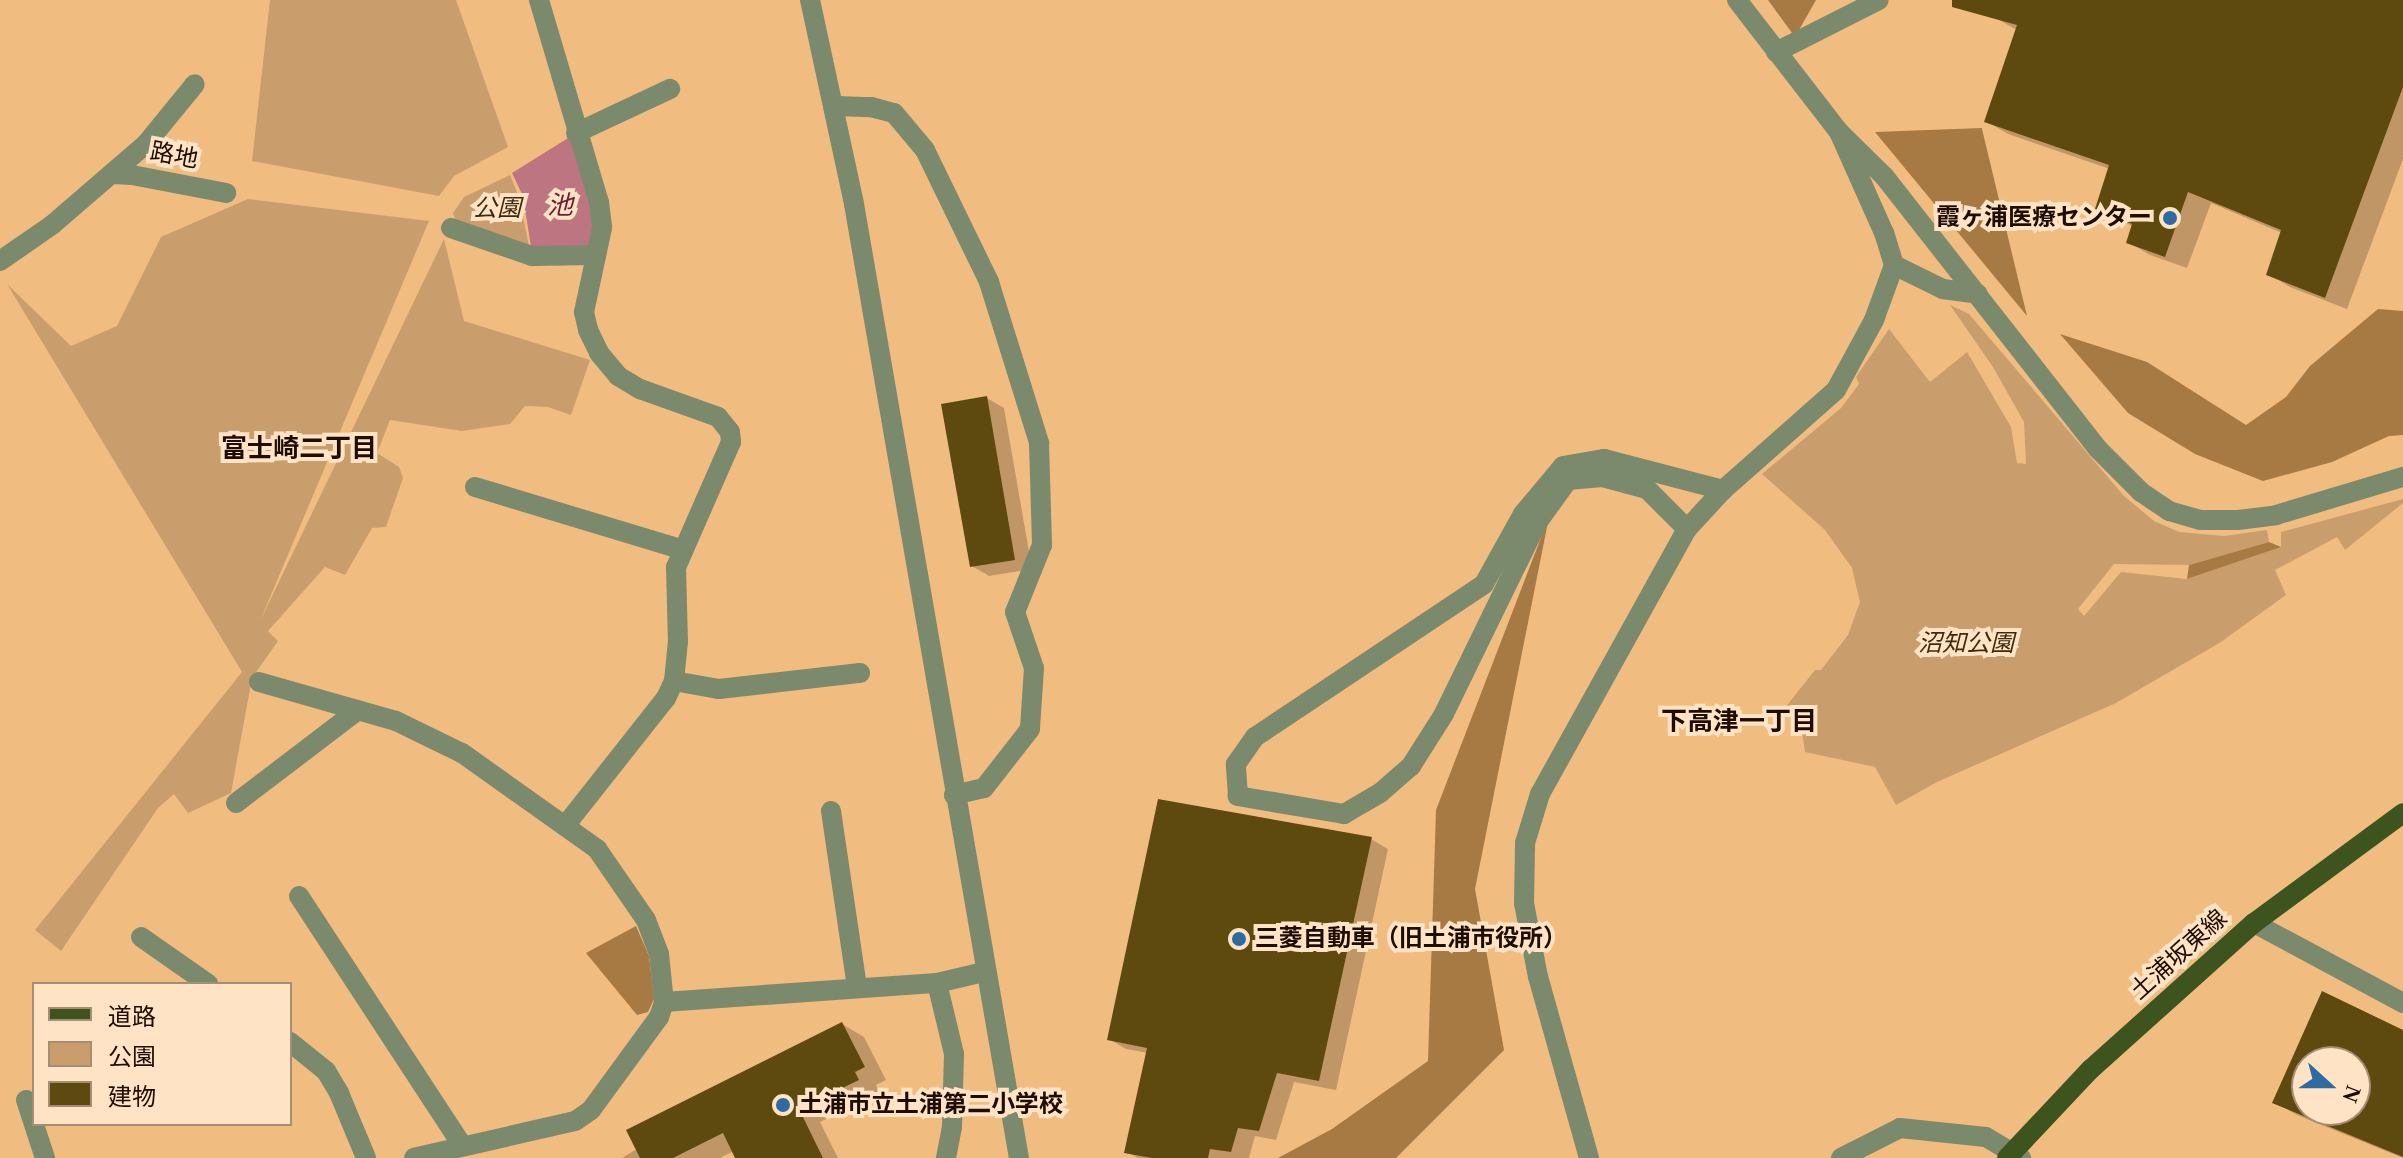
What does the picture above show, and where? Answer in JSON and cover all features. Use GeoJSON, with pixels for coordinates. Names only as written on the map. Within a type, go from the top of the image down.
{"type":"FeatureCollection","features":[{"type":"Feature","properties":{"kind":"main road","name":"土浦坂東線"},"geometry":{"type":"LineString","coordinates":[[2013,1156],[2091,1069],[2254,923],[2403,813]]}},
{"type":"Feature","properties":{"kind":"street"},"geometry":{"type":"LineString","coordinates":[[539,0],[576,133],[599,202],[602,228],[584,312],[599,353],[618,376],[640,389],[704,409],[718,417],[730,432],[731,442],[681,549],[674,591],[678,641],[674,681],[666,698],[565,826]]}},
{"type":"Feature","properties":{"kind":"street"},"geometry":{"type":"LineString","coordinates":[[810,0],[836,106],[984,972],[1019,1158]]}},
{"type":"Feature","properties":{"kind":"street"},"geometry":{"type":"LineString","coordinates":[[1737,0],[1839,132],[1884,176],[2098,449],[2141,492],[2169,511],[2200,520],[2238,520],[2276,515],[2403,477]]}},
{"type":"Feature","properties":{"kind":"street"},"geometry":{"type":"LineString","coordinates":[[1776,52],[1879,0]]}},
{"type":"Feature","properties":{"kind":"street"},"geometry":{"type":"LineString","coordinates":[[0,261],[52,225],[146,144],[195,84]]}},
{"type":"Feature","properties":{"kind":"street"},"geometry":{"type":"LineString","coordinates":[[576,133],[670,89]]}},
{"type":"Feature","properties":{"kind":"street"},"geometry":{"type":"LineString","coordinates":[[836,106],[871,107],[894,113],[925,150],[989,282],[1039,443],[1042,545],[1015,612],[1034,668],[1030,729],[984,788],[954,795]]}},
{"type":"Feature","properties":{"kind":"street"},"geometry":{"type":"LineString","coordinates":[[1589,1158],[1538,977],[1524,903],[1525,843],[1540,794],[1687,529],[1723,490],[1836,390],[1874,320],[1894,265],[1884,233],[1839,132]]}},
{"type":"Feature","properties":{"kind":"street","name":"路地"},"geometry":{"type":"LineString","coordinates":[[112,174],[226,193]]}},
{"type":"Feature","properties":{"kind":"street"},"geometry":{"type":"LineString","coordinates":[[451,228],[532,256],[596,255]]}},
{"type":"Feature","properties":{"kind":"street"},"geometry":{"type":"LineString","coordinates":[[1894,265],[1943,289],[1978,294]]}},
{"type":"Feature","properties":{"kind":"street"},"geometry":{"type":"LineString","coordinates":[[1687,529],[1647,489],[1602,477],[1568,480],[1537,523],[1444,714],[1411,766],[1380,793],[1344,814],[1238,796],[1236,764],[1255,737],[1484,584],[1523,514],[1563,466],[1604,459],[1723,490]]}},
{"type":"Feature","properties":{"kind":"street"},"geometry":{"type":"LineString","coordinates":[[475,487],[681,549]]}},
{"type":"Feature","properties":{"kind":"street"},"geometry":{"type":"LineString","coordinates":[[674,681],[719,689],[860,673]]}},
{"type":"Feature","properties":{"kind":"street"},"geometry":{"type":"LineString","coordinates":[[259,682],[422,730],[462,753],[597,849],[646,920],[659,954],[664,1002],[659,1017],[591,1110],[575,1121],[414,1158]]}},
{"type":"Feature","properties":{"kind":"street"},"geometry":{"type":"LineString","coordinates":[[236,803],[358,710]]}},
{"type":"Feature","properties":{"kind":"street"},"geometry":{"type":"LineString","coordinates":[[831,811],[857,988]]}},
{"type":"Feature","properties":{"kind":"street"},"geometry":{"type":"LineString","coordinates":[[299,896],[462,1145]]}},
{"type":"Feature","properties":{"kind":"street"},"geometry":{"type":"LineString","coordinates":[[2254,923],[2403,1003]]}},
{"type":"Feature","properties":{"kind":"street"},"geometry":{"type":"LineString","coordinates":[[141,937],[205,982]]}},
{"type":"Feature","properties":{"kind":"street"},"geometry":{"type":"LineString","coordinates":[[664,1002],[937,983],[984,972]]}},
{"type":"Feature","properties":{"kind":"street"},"geometry":{"type":"LineString","coordinates":[[937,983],[954,1054],[952,1127],[946,1158]]}},
{"type":"Feature","properties":{"kind":"street"},"geometry":{"type":"LineString","coordinates":[[292,1044],[326,1071],[339,1093],[366,1158]]}},
{"type":"Feature","properties":{"kind":"street"},"geometry":{"type":"LineString","coordinates":[[26,1100],[32,1118]]}},
{"type":"Feature","properties":{"kind":"street"},"geometry":{"type":"LineString","coordinates":[[35,1126],[45,1158]]}},
{"type":"Feature","properties":{"kind":"street"},"geometry":{"type":"LineString","coordinates":[[1841,1158],[1900,1128],[1986,1137],[2013,1156]]}},
{"type":"Feature","properties":{"kind":"green space"},"geometry":{"type":"Polygon","coordinates":[[[270,0],[456,0],[508,147],[454,176],[439,196],[252,161],[270,0]]]}},
{"type":"Feature","properties":{"kind":"green space","name":"公園"},"geometry":{"type":"Polygon","coordinates":[[[510,175],[519,197],[529,246],[457,223],[453,213],[464,197],[510,175]]]}},
{"type":"Feature","properties":{"kind":"green space"},"geometry":{"type":"Polygon","coordinates":[[[248,199],[429,221],[260,621],[444,239],[464,321],[590,360],[571,415],[548,407],[525,406],[510,424],[462,431],[390,420],[377,453],[399,467],[403,478],[386,527],[372,528],[345,575],[325,567],[268,631],[278,641],[252,678],[231,793],[188,813],[174,794],[158,808],[61,951],[35,930],[242,672],[7,284],[71,346],[117,326],[161,237],[248,199]]]}},
{"type":"Feature","properties":{"kind":"green space","name":"沼知公園"},"geometry":{"type":"Polygon","coordinates":[[[1950,305],[1969,314],[2124,496],[2154,521],[2179,532],[2224,536],[2267,530],[2269,542],[2189,565],[2114,564],[2078,609],[2084,616],[2121,572],[2187,579],[2281,547],[2281,532],[2403,499],[2403,503],[2345,550],[2337,537],[2275,570],[2286,595],[2221,642],[2116,703],[1937,782],[1896,805],[1875,767],[1805,752],[1800,717],[1784,709],[1815,670],[1821,670],[1848,635],[1860,602],[1852,568],[1825,530],[1762,474],[1841,408],[1859,384],[1856,377],[1889,329],[1930,382],[1967,352],[2011,427],[2017,463],[2026,464],[2024,422],[1993,367],[1950,305]]]}},
{"type":"Feature","properties":{"kind":"shaded area"},"geometry":{"type":"Polygon","coordinates":[[[1768,0],[1816,0],[1795,37],[1768,0]]]}},
{"type":"Feature","properties":{"kind":"shaded area"},"geometry":{"type":"Polygon","coordinates":[[[1982,129],[2027,316],[1875,132],[1982,129]]]}},
{"type":"Feature","properties":{"kind":"shaded area"},"geometry":{"type":"Polygon","coordinates":[[[2378,309],[2403,311],[2403,435],[2389,436],[2332,462],[2263,481],[2195,454],[2128,413],[2060,334],[2147,362],[2246,425],[2286,397],[2310,366],[2378,309]]]}},
{"type":"Feature","properties":{"kind":"shaded area"},"geometry":{"type":"Polygon","coordinates":[[[1549,517],[1475,889],[1504,1050],[1396,1158],[1278,1158],[1332,1129],[1428,1061],[1436,810],[1549,517]]]}},
{"type":"Feature","properties":{"kind":"shaded area"},"geometry":{"type":"Polygon","coordinates":[[[2269,542],[2281,547],[2187,579],[2189,565],[2269,542]]]}},
{"type":"Feature","properties":{"kind":"shaded area"},"geometry":{"type":"Polygon","coordinates":[[[636,926],[649,956],[654,999],[648,1012],[637,1015],[586,953],[636,926]]]}},
{"type":"Feature","properties":{"kind":"water","name":"池"},"geometry":{"type":"Polygon","coordinates":[[[573,135],[595,203],[594,251],[531,247],[523,196],[512,173],[573,135]]]}},
{"type":"Feature","properties":{"kind":"building"},"geometry":{"type":"Polygon","coordinates":[[[1952,0],[2403,0],[2403,87],[2325,298],[2266,275],[2281,230],[2188,192],[2165,257],[2126,243],[2132,224],[2095,209],[2109,165],[1984,122],[2017,25],[1952,7],[1952,0]]]}},
{"type":"Feature","properties":{"kind":"building"},"geometry":{"type":"Polygon","coordinates":[[[987,396],[1015,560],[970,567],[941,404],[987,396]]]}},
{"type":"Feature","properties":{"kind":"building","name":"三菱自動車（旧土浦市役所）"},"geometry":{"type":"Polygon","coordinates":[[[1158,799],[1372,837],[1319,1081],[1277,1073],[1259,1131],[1238,1128],[1231,1152],[1210,1149],[1208,1158],[1152,1158],[1124,1153],[1147,1048],[1107,1040],[1158,799]]]}},
{"type":"Feature","properties":{"kind":"building"},"geometry":{"type":"Polygon","coordinates":[[[2322,991],[2403,1030],[2403,1157],[2328,1126],[2371,1126],[2371,1046],[2297,1046],[2322,991]]]}},
{"type":"Feature","properties":{"kind":"building"},"geometry":{"type":"Polygon","coordinates":[[[842,1022],[865,1067],[855,1072],[859,1080],[799,1109],[823,1158],[735,1158],[723,1133],[673,1158],[640,1158],[626,1130],[842,1022]]]}},
{"type":"Feature","properties":{"kind":"building"},"geometry":{"type":"Polygon","coordinates":[[[2291,1060],[2291,1111],[2272,1103],[2291,1060]]]}},
{"type":"Feature","properties":{"kind":"place","name":"霞ヶ浦医療センター"},"geometry":{"type":"Point","coordinates":[2170,218]}},
{"type":"Feature","properties":{"kind":"place","name":"三菱自動車（旧土浦市役所）"},"geometry":{"type":"Point","coordinates":[1239,939]}},
{"type":"Feature","properties":{"kind":"place","name":"土浦市立土浦第二小学校"},"geometry":{"type":"Point","coordinates":[783,1105]}},
{"type":"Feature","properties":{"kind":"district","name":"富士崎二丁目"},"geometry":{"type":"Point","coordinates":[299,449]}},
{"type":"Feature","properties":{"kind":"district","name":"下高津一丁目"},"geometry":{"type":"Point","coordinates":[1739,722]}}]}
